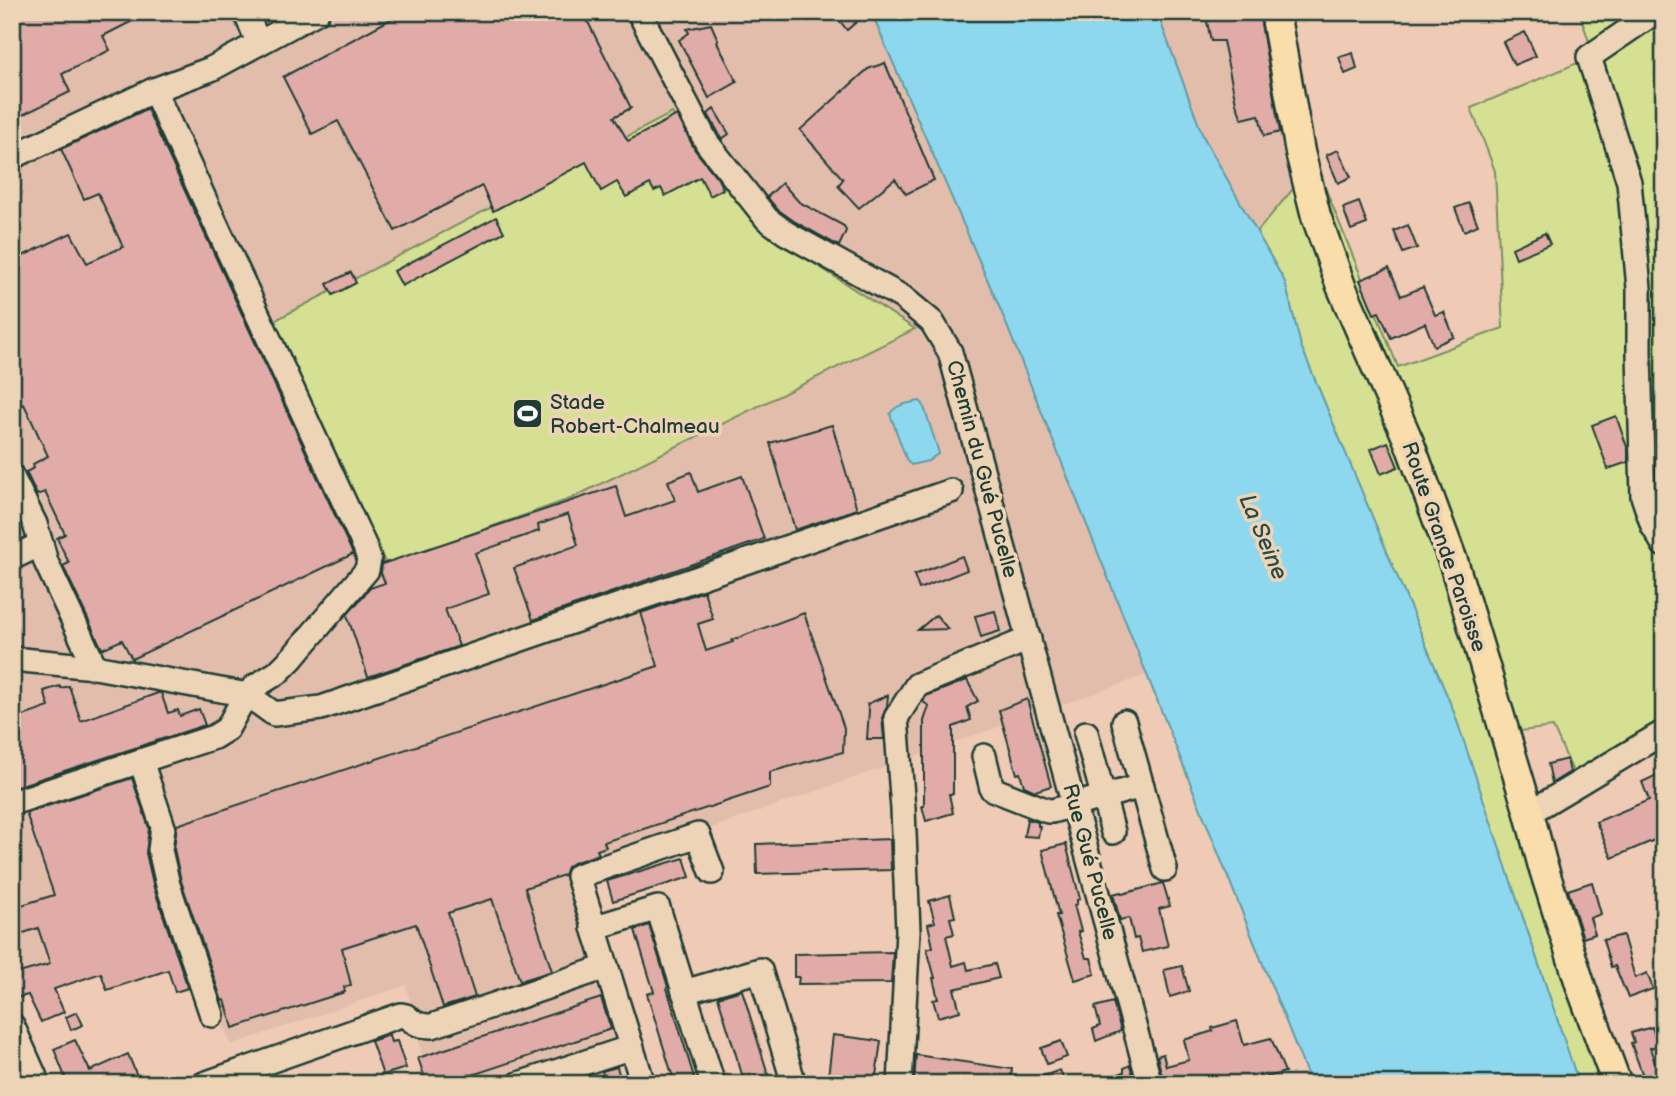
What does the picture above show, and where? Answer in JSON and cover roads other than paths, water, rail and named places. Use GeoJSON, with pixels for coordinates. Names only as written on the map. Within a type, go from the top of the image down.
{"type":"FeatureCollection","features":[{"type":"Feature","properties":{"kind":"main road","name":"Route Grande Paroisse"},"geometry":{"type":"LineString","coordinates":[[1275,12],[1300,152],[1316,215],[1340,286],[1409,442],[1454,564],[1542,863],[1581,987],[1617,1084]]}},
{"type":"Feature","properties":{"kind":"street"},"geometry":{"type":"LineString","coordinates":[[245,12],[259,43]]}},
{"type":"Feature","properties":{"kind":"street"},"geometry":{"type":"LineString","coordinates":[[12,157],[154,90],[211,69],[317,12]]}},
{"type":"Feature","properties":{"kind":"street","name":"Chemin du Gué Pucelle"},"geometry":{"type":"LineString","coordinates":[[639,12],[708,143],[766,219],[786,233],[902,297],[932,323],[938,332],[950,352],[1029,639]]}},
{"type":"Feature","properties":{"kind":"street"},"geometry":{"type":"LineString","coordinates":[[1655,12],[1589,57],[1629,182],[1639,288],[1643,496],[1653,526],[1664,545]]}},
{"type":"Feature","properties":{"kind":"street"},"geometry":{"type":"LineString","coordinates":[[12,803],[214,737],[227,729],[254,687],[277,673],[292,659],[368,570],[369,559],[365,547],[154,90]]}},
{"type":"Feature","properties":{"kind":"street"},"geometry":{"type":"LineString","coordinates":[[12,477],[35,524],[46,562],[95,667]]}},
{"type":"Feature","properties":{"kind":"street"},"geometry":{"type":"LineString","coordinates":[[12,659],[95,667],[248,695],[274,714],[321,708],[951,491]]}},
{"type":"Feature","properties":{"kind":"street"},"geometry":{"type":"LineString","coordinates":[[12,558],[41,544]]}},
{"type":"Feature","properties":{"kind":"street"},"geometry":{"type":"LineString","coordinates":[[900,1084],[908,931],[896,718],[916,685],[1029,639]]}},
{"type":"Feature","properties":{"kind":"street","name":"Rue Gué Pucelle"},"geometry":{"type":"LineString","coordinates":[[1029,639],[1150,1084]]}},
{"type":"Feature","properties":{"kind":"street"},"geometry":{"type":"LineString","coordinates":[[1124,722],[1165,869]]}},
{"type":"Feature","properties":{"kind":"street"},"geometry":{"type":"LineString","coordinates":[[1529,813],[1664,732]]}},
{"type":"Feature","properties":{"kind":"street"},"geometry":{"type":"LineString","coordinates":[[1086,733],[1113,832]]}},
{"type":"Feature","properties":{"kind":"street"},"geometry":{"type":"LineString","coordinates":[[984,756],[992,789],[1048,811],[1142,786]]}},
{"type":"Feature","properties":{"kind":"street"},"geometry":{"type":"LineString","coordinates":[[141,761],[163,827],[160,850],[168,885],[212,1014]]}},
{"type":"Feature","properties":{"kind":"street"},"geometry":{"type":"LineString","coordinates":[[643,1084],[578,876],[698,835],[712,872]]}},
{"type":"Feature","properties":{"kind":"street"},"geometry":{"type":"LineString","coordinates":[[593,928],[658,908],[713,1084]]}},
{"type":"Feature","properties":{"kind":"street"},"geometry":{"type":"LineString","coordinates":[[204,1084],[401,1015],[421,1026],[432,1026],[606,967]]}},
{"type":"Feature","properties":{"kind":"street"},"geometry":{"type":"LineString","coordinates":[[684,992],[760,970],[794,1084]]}},
{"type":"Feature","properties":{"kind":"street"},"geometry":{"type":"LineString","coordinates":[[12,1026],[38,1084]]}},
{"type":"Feature","properties":{"kind":"street"},"geometry":{"type":"LineString","coordinates":[[519,1084],[632,1047]]}},
{"type":"Feature","properties":{"kind":"water","name":"La Seine"},"geometry":{"type":"Polygon","coordinates":[[[871,12],[1157,12],[1203,136],[1285,282],[1301,346],[1454,712],[1579,1084],[1311,1084],[1001,311],[871,12]]]}},
{"type":"Feature","properties":{"kind":"water"},"geometry":{"type":"Polygon","coordinates":[[[920,401],[939,453],[928,461],[911,465],[907,461],[890,414],[899,406],[920,401]]]}},
{"type":"Feature","properties":{"kind":"place","name":"Stade Robert-Chalmeau"},"geometry":{"type":"Point","coordinates":[527,414]}}]}
